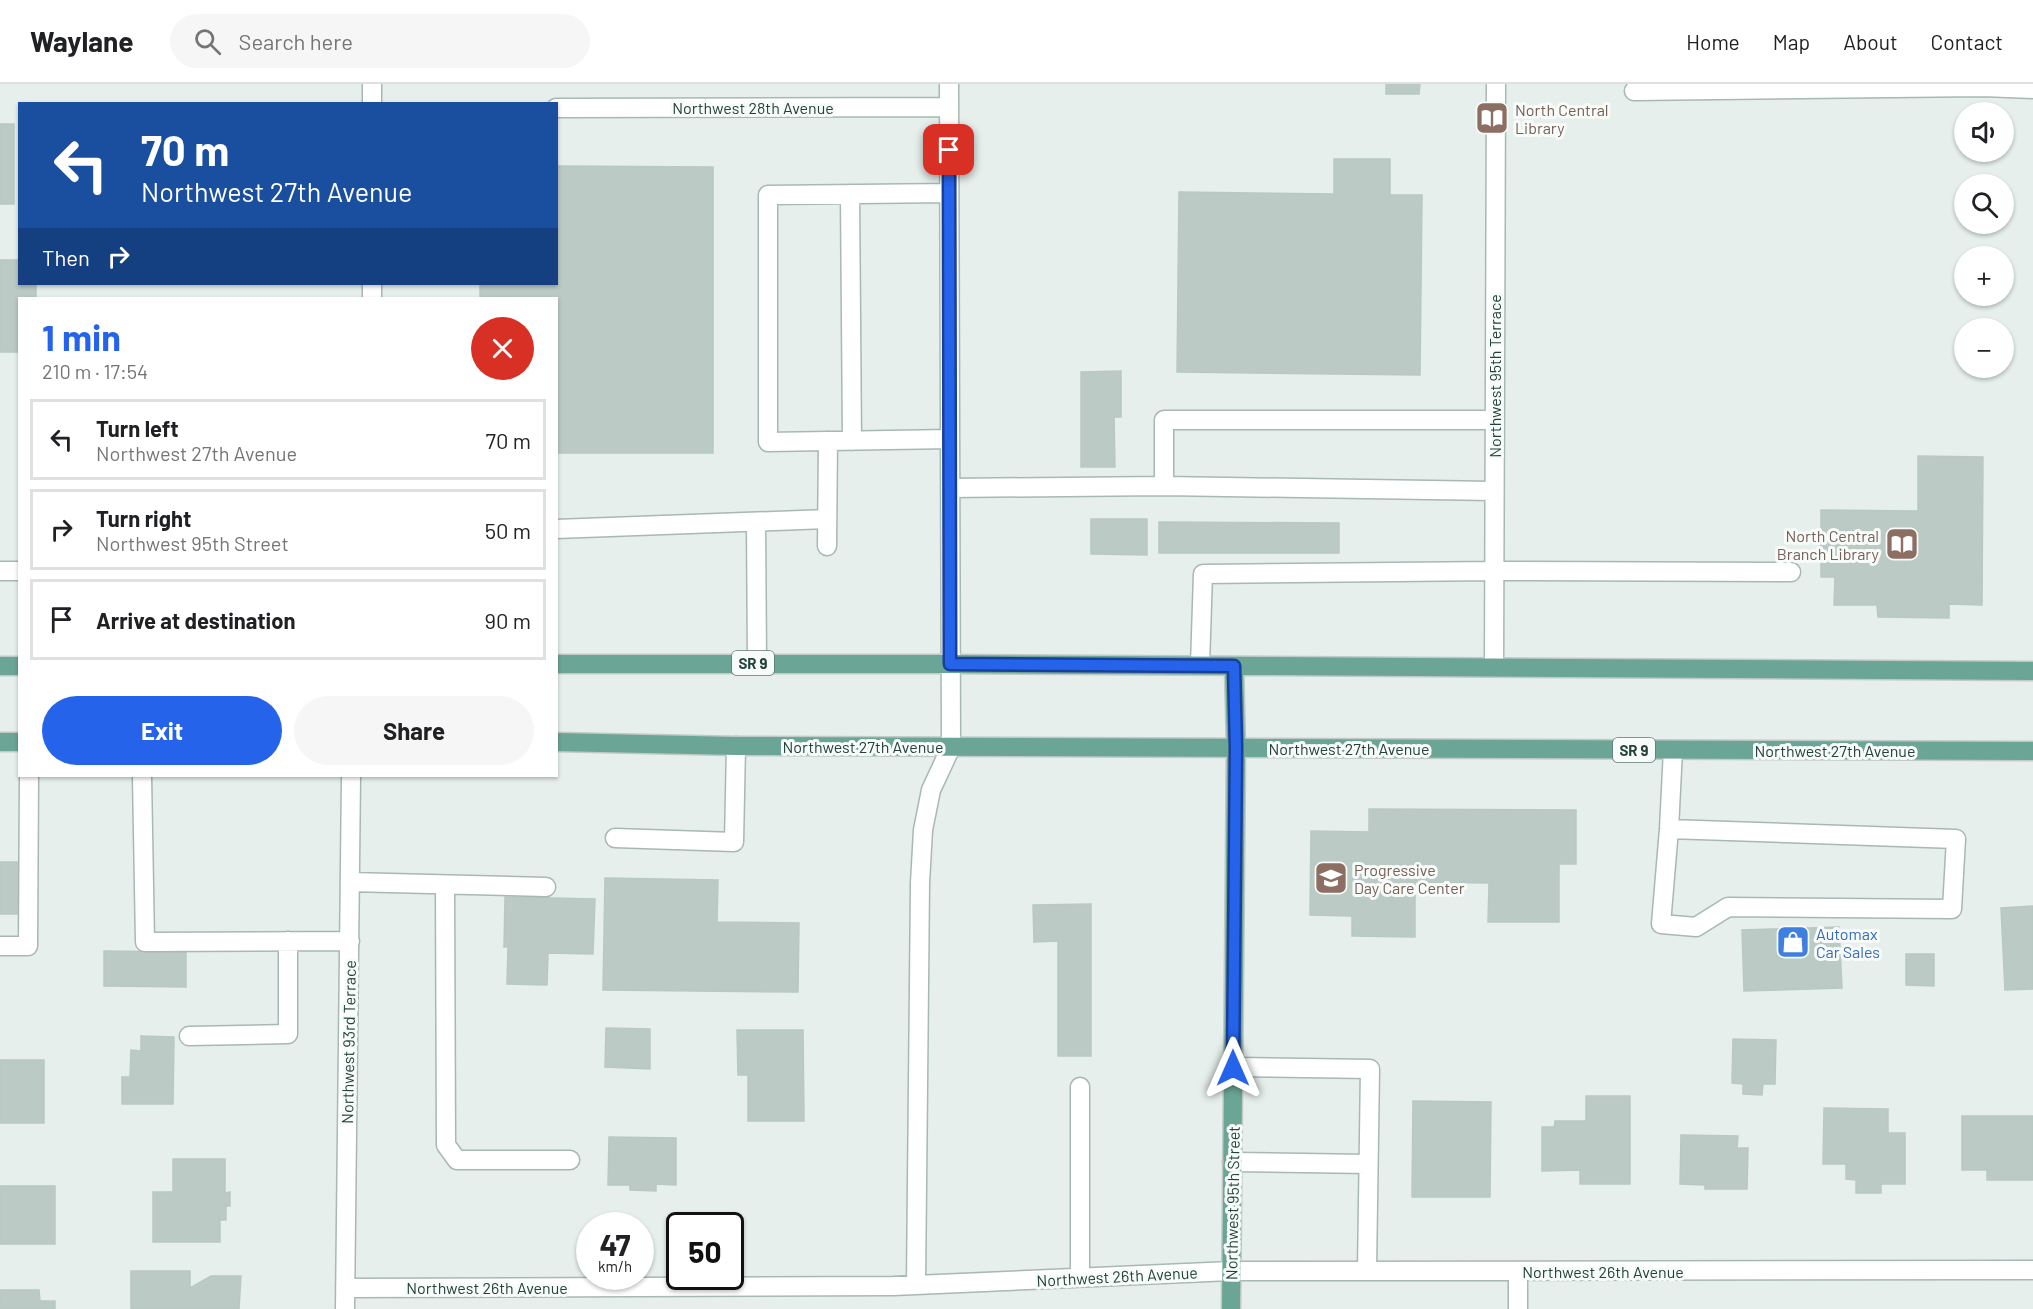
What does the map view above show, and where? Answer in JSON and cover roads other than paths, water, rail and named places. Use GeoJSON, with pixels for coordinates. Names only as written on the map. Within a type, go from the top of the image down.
{"type":"FeatureCollection","features":[{"type":"Feature","properties":{"kind":"main road","name":"SR 9"},"geometry":{"type":"LineString","coordinates":[[558,664],[757,663],[2033,671]]}},
{"type":"Feature","properties":{"kind":"main road"},"geometry":{"type":"LineString","coordinates":[[0,666],[18,666]]}},
{"type":"Feature","properties":{"kind":"main road","name":"Northwest 95th Street"},"geometry":{"type":"LineString","coordinates":[[1231,1309],[1236,748],[1234,666]]}},
{"type":"Feature","properties":{"kind":"main road"},"geometry":{"type":"LineString","coordinates":[[0,742],[18,742]]}},
{"type":"Feature","properties":{"kind":"main road","name":"Northwest 27th Avenue"},"geometry":{"type":"LineString","coordinates":[[558,742],[736,746],[2033,751]]}},
{"type":"Feature","properties":{"kind":"street"},"geometry":{"type":"LineString","coordinates":[[372,84],[372,102]]}},
{"type":"Feature","properties":{"kind":"street"},"geometry":{"type":"LineString","coordinates":[[916,1286],[920,883],[923,830],[931,790],[951,747],[949,84]]}},
{"type":"Feature","properties":{"kind":"street","name":"Northwest 95th Terrace"},"geometry":{"type":"LineString","coordinates":[[1494,668],[1496,84]]}},
{"type":"Feature","properties":{"kind":"street"},"geometry":{"type":"LineString","coordinates":[[1634,91],[1983,87],[2033,89]]}},
{"type":"Feature","properties":{"kind":"street","name":"Northwest 28th Avenue"},"geometry":{"type":"LineString","coordinates":[[558,108],[949,107]]}},
{"type":"Feature","properties":{"kind":"street"},"geometry":{"type":"LineString","coordinates":[[949,193],[768,195],[768,442],[950,439]]}},
{"type":"Feature","properties":{"kind":"street"},"geometry":{"type":"LineString","coordinates":[[850,194],[852,441]]}},
{"type":"Feature","properties":{"kind":"street"},"geometry":{"type":"LineString","coordinates":[[1164,486],[1164,420],[1494,420]]}},
{"type":"Feature","properties":{"kind":"street"},"geometry":{"type":"LineString","coordinates":[[827,546],[828,441]]}},
{"type":"Feature","properties":{"kind":"street"},"geometry":{"type":"LineString","coordinates":[[950,488],[1164,486],[1494,491]]}},
{"type":"Feature","properties":{"kind":"street"},"geometry":{"type":"LineString","coordinates":[[558,529],[827,519]]}},
{"type":"Feature","properties":{"kind":"street"},"geometry":{"type":"LineString","coordinates":[[756,522],[757,663]]}},
{"type":"Feature","properties":{"kind":"street"},"geometry":{"type":"LineString","coordinates":[[0,571],[18,571]]}},
{"type":"Feature","properties":{"kind":"street"},"geometry":{"type":"LineString","coordinates":[[1200,666],[1203,574],[1494,571],[1791,572]]}},
{"type":"Feature","properties":{"kind":"street"},"geometry":{"type":"LineString","coordinates":[[615,838],[734,842],[736,746]]}},
{"type":"Feature","properties":{"kind":"street"},"geometry":{"type":"LineString","coordinates":[[1670,830],[1956,839],[1952,909],[1728,907],[1696,927],[1661,924],[1670,830],[1673,750]]}},
{"type":"Feature","properties":{"kind":"street"},"geometry":{"type":"LineString","coordinates":[[0,946],[28,946],[29,777]]}},
{"type":"Feature","properties":{"kind":"street"},"geometry":{"type":"LineString","coordinates":[[142,777],[145,942],[350,941]]}},
{"type":"Feature","properties":{"kind":"street","name":"Northwest 93rd Terrace"},"geometry":{"type":"LineString","coordinates":[[345,1309],[351,777]]}},
{"type":"Feature","properties":{"kind":"street"},"geometry":{"type":"LineString","coordinates":[[350,882],[546,887]]}},
{"type":"Feature","properties":{"kind":"street"},"geometry":{"type":"LineString","coordinates":[[445,885],[446,1145],[457,1160],[570,1160]]}},
{"type":"Feature","properties":{"kind":"street"},"geometry":{"type":"LineString","coordinates":[[189,1036],[288,1034],[288,941]]}},
{"type":"Feature","properties":{"kind":"street"},"geometry":{"type":"LineString","coordinates":[[1233,1068],[1370,1070],[1367,1270]]}},
{"type":"Feature","properties":{"kind":"street"},"geometry":{"type":"LineString","coordinates":[[1080,1087],[1080,1277]]}},
{"type":"Feature","properties":{"kind":"street"},"geometry":{"type":"LineString","coordinates":[[1232,1162],[1368,1164]]}},
{"type":"Feature","properties":{"kind":"street","name":"Northwest 26th Avenue"},"geometry":{"type":"LineString","coordinates":[[345,1288],[916,1286],[1231,1271],[2033,1270]]}},
{"type":"Feature","properties":{"kind":"street"},"geometry":{"type":"LineString","coordinates":[[1518,1271],[1518,1309]]}},
{"type":"Feature","properties":{"kind":"place","name":"North Central Library"},"geometry":{"type":"Point","coordinates":[1492,118]}},
{"type":"Feature","properties":{"kind":"place","name":"North Central Branch Library"},"geometry":{"type":"Point","coordinates":[1902,544]}},
{"type":"Feature","properties":{"kind":"place","name":"Progressive Day Care Center"},"geometry":{"type":"Point","coordinates":[1331,878]}},
{"type":"Feature","properties":{"kind":"place","name":"Automax Car Sales"},"geometry":{"type":"Point","coordinates":[1793,942]}}]}
